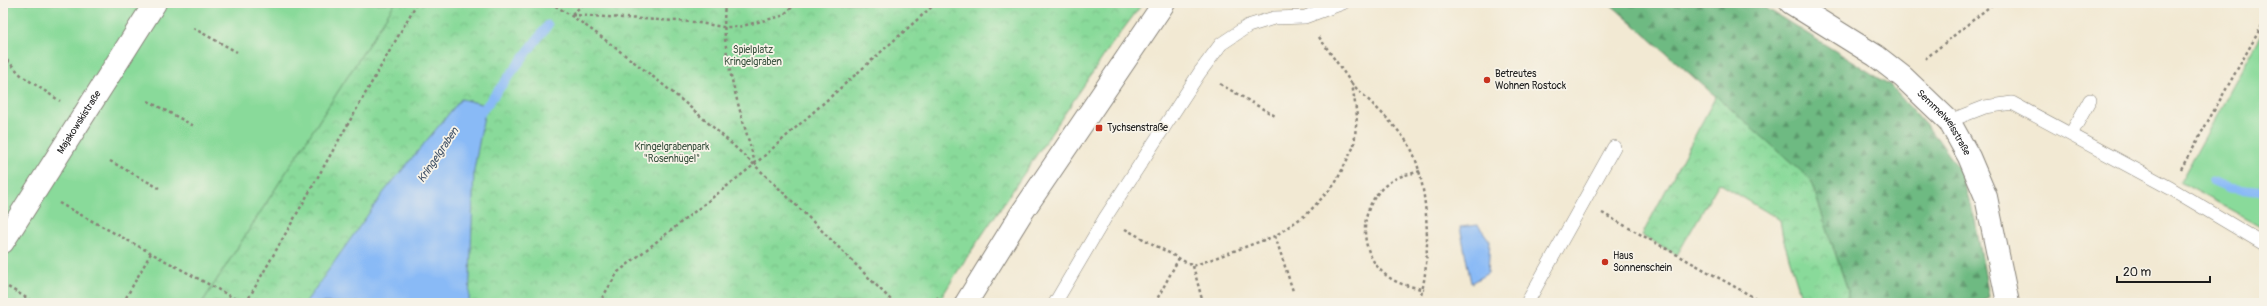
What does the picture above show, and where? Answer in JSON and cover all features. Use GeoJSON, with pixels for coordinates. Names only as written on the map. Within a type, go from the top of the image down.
{"type":"FeatureCollection","features":[{"type":"Feature","properties":{"kind":"street","name":"Majakowskistraße"},"geometry":{"type":"LineString","coordinates":[[3,242],[155,3]]}},
{"type":"Feature","properties":{"kind":"street"},"geometry":{"type":"LineString","coordinates":[[966,303],[1033,196],[1164,3]]}},
{"type":"Feature","properties":{"kind":"street","name":"Semmelweisstraße"},"geometry":{"type":"LineString","coordinates":[[1791,3],[1876,56],[1903,77],[1949,121],[1969,156],[1986,197],[2008,303]]}},
{"type":"Feature","properties":{"kind":"lane"},"geometry":{"type":"LineString","coordinates":[[1055,303],[1105,218],[1200,72],[1221,44],[1248,26],[1274,18],[1305,17],[1343,3]]}},
{"type":"Feature","properties":{"kind":"lane"},"geometry":{"type":"LineString","coordinates":[[2071,134],[2090,100]]}},
{"type":"Feature","properties":{"kind":"lane"},"geometry":{"type":"LineString","coordinates":[[1949,121],[1985,107],[2012,103],[2170,188],[2264,244]]}},
{"type":"Feature","properties":{"kind":"lane"},"geometry":{"type":"LineString","coordinates":[[1527,303],[1614,148]]}},
{"type":"Feature","properties":{"kind":"path"},"geometry":{"type":"LineString","coordinates":[[58,202],[244,303],[417,3]]}},
{"type":"Feature","properties":{"kind":"path"},"geometry":{"type":"LineString","coordinates":[[550,3],[571,15],[664,85],[755,164],[894,303]]}},
{"type":"Feature","properties":{"kind":"path"},"geometry":{"type":"LineString","coordinates":[[571,15],[585,3]]}},
{"type":"Feature","properties":{"kind":"path"},"geometry":{"type":"LineString","coordinates":[[725,3],[723,27],[732,77],[755,164]]}},
{"type":"Feature","properties":{"kind":"path"},"geometry":{"type":"LineString","coordinates":[[571,15],[694,22],[723,27],[738,27],[782,16],[797,3]]}},
{"type":"Feature","properties":{"kind":"path"},"geometry":{"type":"LineString","coordinates":[[600,303],[618,272],[755,164],[936,3]]}},
{"type":"Feature","properties":{"kind":"path"},"geometry":{"type":"LineString","coordinates":[[1903,77],[1994,3]]}},
{"type":"Feature","properties":{"kind":"path"},"geometry":{"type":"LineString","coordinates":[[1305,17],[1352,84],[1373,104],[1407,142],[1420,171],[1426,210],[1427,250],[1424,290],[1418,303]]}},
{"type":"Feature","properties":{"kind":"path"},"geometry":{"type":"LineString","coordinates":[[2170,188],[2264,22]]}},
{"type":"Feature","properties":{"kind":"path"},"geometry":{"type":"LineString","coordinates":[[193,28],[237,52]]}},
{"type":"Feature","properties":{"kind":"path"},"geometry":{"type":"LineString","coordinates":[[3,56],[22,76],[82,116]]}},
{"type":"Feature","properties":{"kind":"path"},"geometry":{"type":"LineString","coordinates":[[1200,72],[1277,117]]}},
{"type":"Feature","properties":{"kind":"path"},"geometry":{"type":"LineString","coordinates":[[1193,266],[1276,236],[1307,214],[1335,184],[1354,146],[1357,116],[1352,84]]}},
{"type":"Feature","properties":{"kind":"path"},"geometry":{"type":"LineString","coordinates":[[148,100],[194,126]]}},
{"type":"Feature","properties":{"kind":"path"},"geometry":{"type":"LineString","coordinates":[[110,161],[159,188]]}},
{"type":"Feature","properties":{"kind":"path"},"geometry":{"type":"LineString","coordinates":[[1420,171],[1393,180],[1376,196],[1366,215],[1364,234],[1368,253],[1381,270],[1397,282],[1424,290]]}},
{"type":"Feature","properties":{"kind":"path"},"geometry":{"type":"LineString","coordinates":[[1583,202],[1764,303]]}},
{"type":"Feature","properties":{"kind":"path"},"geometry":{"type":"LineString","coordinates":[[1105,218],[1193,266],[1203,303]]}},
{"type":"Feature","properties":{"kind":"path"},"geometry":{"type":"LineString","coordinates":[[1276,236],[1293,291]]}},
{"type":"Feature","properties":{"kind":"path"},"geometry":{"type":"LineString","coordinates":[[123,303],[152,253]]}},
{"type":"Feature","properties":{"kind":"path"},"geometry":{"type":"LineString","coordinates":[[1155,303],[1179,258]]}},
{"type":"Feature","properties":{"kind":"path"},"geometry":{"type":"LineString","coordinates":[[3,284],[35,303]]}},
{"type":"Feature","properties":{"kind":"green space"},"geometry":{"type":"Polygon","coordinates":[[[3,3],[395,3],[202,303],[3,303],[3,3]]]}},
{"type":"Feature","properties":{"kind":"green space","name":"Kringelgrabenpark \"Rosenhügel\""},"geometry":{"type":"Polygon","coordinates":[[[395,3],[1143,3],[1112,44],[959,269],[938,303],[202,303],[395,3]]]}},
{"type":"Feature","properties":{"kind":"green space"},"geometry":{"type":"Polygon","coordinates":[[[1609,3],[1758,3],[1890,85],[1937,138],[1960,170],[1975,220],[1989,297],[1976,303],[1846,303],[1848,291],[1810,179],[1609,3]]]}},
{"type":"Feature","properties":{"kind":"green space"},"geometry":{"type":"Polygon","coordinates":[[[2264,30],[2264,228],[2180,182],[2264,30]]]}},
{"type":"Feature","properties":{"kind":"green space"},"geometry":{"type":"Polygon","coordinates":[[[1716,96],[1810,179],[1848,291],[1846,303],[1803,303],[1783,238],[1780,220],[1719,183],[1677,255],[1642,235],[1716,96]]]}},
{"type":"Feature","properties":{"kind":"water"},"geometry":{"type":"Polygon","coordinates":[[[461,99],[486,105],[474,170],[469,303],[305,303],[384,192],[461,99]]]}},
{"type":"Feature","properties":{"kind":"water"},"geometry":{"type":"Polygon","coordinates":[[[1478,225],[1490,241],[1488,273],[1471,283],[1460,227],[1478,225]]]}},
{"type":"Feature","properties":{"kind":"waterway","name":"Kringelgraben"},"geometry":{"type":"LineString","coordinates":[[480,114],[548,25]]}},
{"type":"Feature","properties":{"kind":"waterway"},"geometry":{"type":"LineString","coordinates":[[2213,181],[2229,188],[2264,192]]}},
{"type":"Feature","properties":{"kind":"place","name":"Betreutes Wohnen Rostock"},"geometry":{"type":"Point","coordinates":[1487,80]}},
{"type":"Feature","properties":{"kind":"place","name":"Tychsenstraße"},"geometry":{"type":"Point","coordinates":[1099,128]}},
{"type":"Feature","properties":{"kind":"place","name":"Haus Sonnenschein"},"geometry":{"type":"Point","coordinates":[1605,262]}},
{"type":"Feature","properties":{"kind":"park label","name":"Spielplatz Kringelgraben"},"geometry":{"type":"Point","coordinates":[753,56]}}]}
